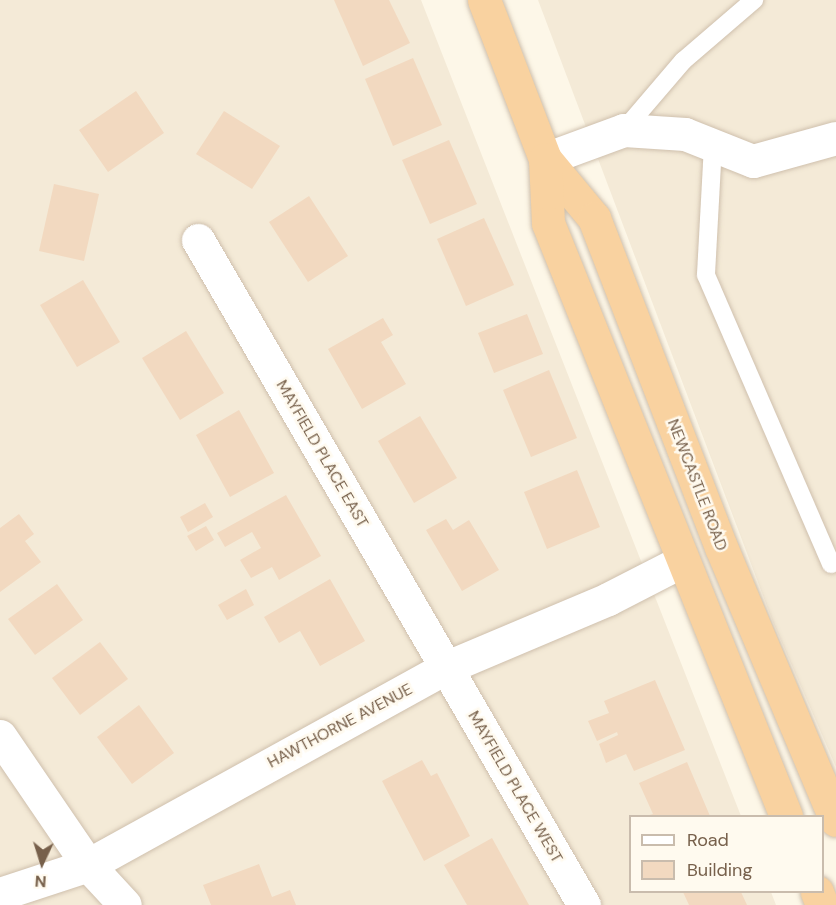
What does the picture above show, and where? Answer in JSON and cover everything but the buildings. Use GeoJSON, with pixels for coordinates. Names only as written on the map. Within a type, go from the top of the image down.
{"type":"FeatureCollection","features":[{"type":"Feature","properties":{"kind":"highway","name":"NEWCASTLE ROAD"},"geometry":{"type":"LineString","coordinates":[[484,0],[545,159],[548,223],[786,815]]}},
{"type":"Feature","properties":{"kind":"highway","name":"NEWCASTLE ROAD"},"geometry":{"type":"LineString","coordinates":[[545,159],[594,218],[721,547],[836,820]]}},
{"type":"Feature","properties":{"kind":"highway"},"geometry":{"type":"LineString","coordinates":[[682,561],[721,547]]}},
{"type":"Feature","properties":{"kind":"street"},"geometry":{"type":"LineString","coordinates":[[545,159],[624,130],[685,134],[753,160],[836,138]]}},
{"type":"Feature","properties":{"kind":"street","name":"MAYFIELD PLACE EAST"},"geometry":{"type":"LineString","coordinates":[[198,240],[445,668]]}},
{"type":"Feature","properties":{"kind":"street","name":"HAWTHORNE AVENUE"},"geometry":{"type":"LineString","coordinates":[[0,894],[88,865],[445,668],[608,599],[682,561]]}},
{"type":"Feature","properties":{"kind":"street","name":"MAYFIELD PLACE WEST"},"geometry":{"type":"LineString","coordinates":[[445,668],[584,905]]}},
{"type":"Feature","properties":{"kind":"street"},"geometry":{"type":"LineString","coordinates":[[0,736],[88,865],[125,905]]}},
{"type":"Feature","properties":{"kind":"lane"},"geometry":{"type":"LineString","coordinates":[[624,130],[683,61],[754,0]]}},
{"type":"Feature","properties":{"kind":"lane"},"geometry":{"type":"LineString","coordinates":[[713,145],[706,275],[831,564]]}},
{"type":"Feature","properties":{"kind":"shaded area"},"geometry":{"type":"Polygon","coordinates":[[[0,0],[421,0],[741,815],[629,815],[629,893],[771,893],[776,905],[0,905],[0,0]]]}},
{"type":"Feature","properties":{"kind":"shaded area"},"geometry":{"type":"Polygon","coordinates":[[[538,0],[836,0],[836,767],[773,622],[538,0]]]}}]}
